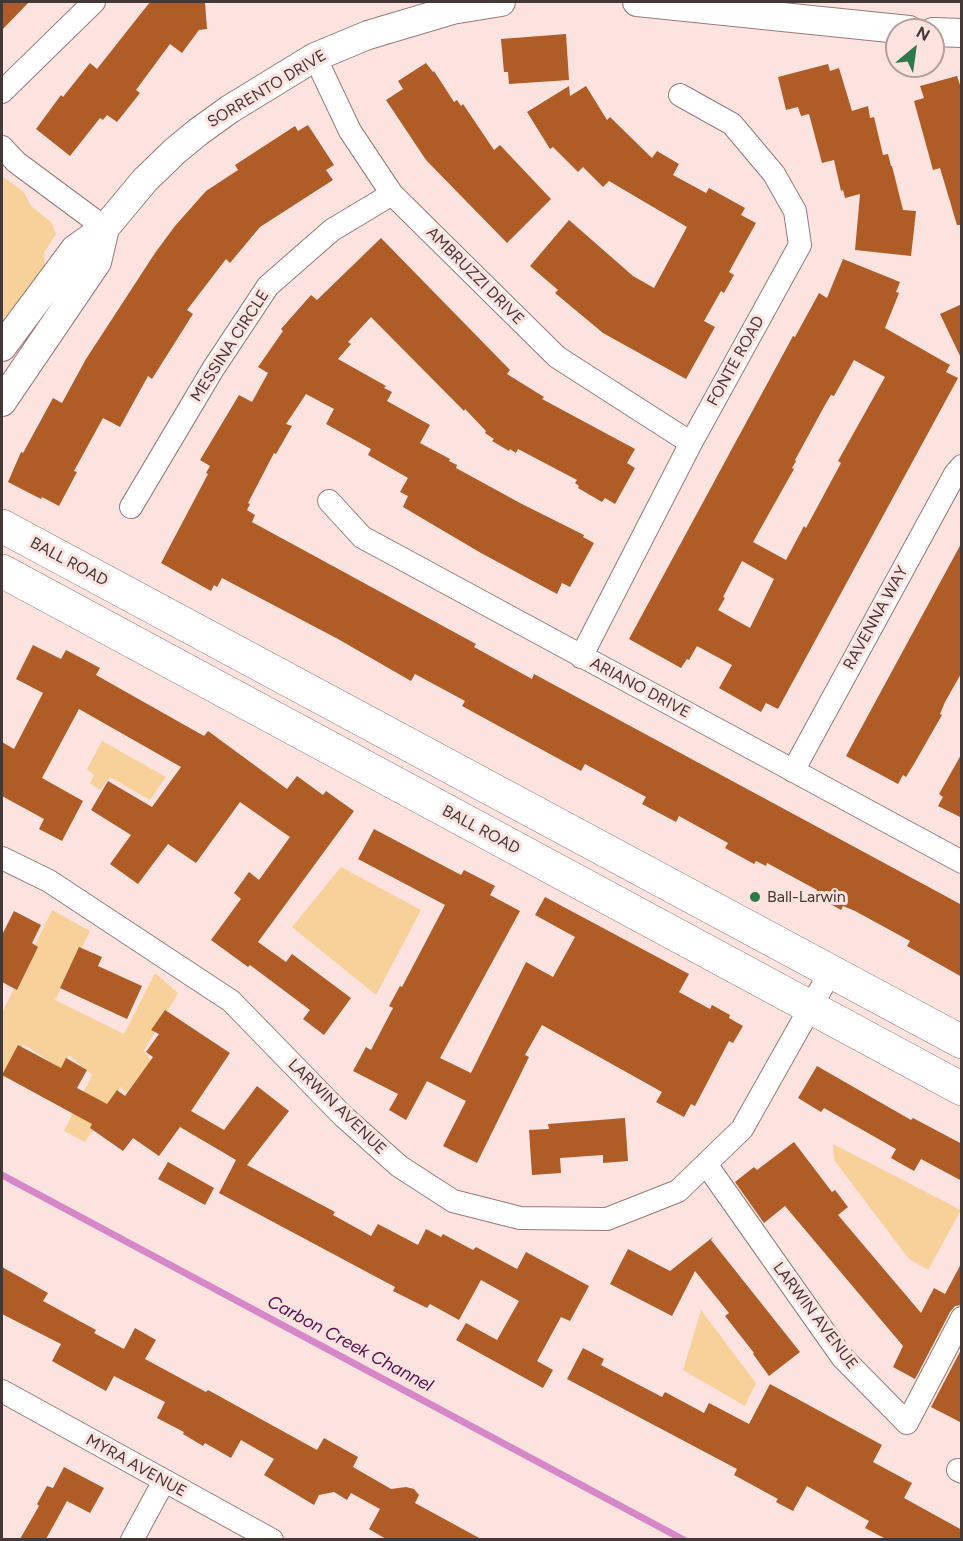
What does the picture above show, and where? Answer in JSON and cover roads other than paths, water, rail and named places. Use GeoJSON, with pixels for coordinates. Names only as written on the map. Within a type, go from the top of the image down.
{"type":"FeatureCollection","features":[{"type":"Feature","properties":{"kind":"main road","name":"BALL ROAD"},"geometry":{"type":"LineString","coordinates":[[2,526],[962,1042]]}},
{"type":"Feature","properties":{"kind":"main road","name":"BALL ROAD"},"geometry":{"type":"LineString","coordinates":[[2,571],[962,1089]]}},
{"type":"Feature","properties":{"kind":"street"},"geometry":{"type":"LineString","coordinates":[[2,92],[94,2]]}},
{"type":"Feature","properties":{"kind":"street","name":"SORRENTO DRIVE"},"geometry":{"type":"LineString","coordinates":[[2,347],[75,249],[105,228],[145,180],[198,132],[315,57],[368,35],[417,19],[452,10],[501,2]]}},
{"type":"Feature","properties":{"kind":"street"},"geometry":{"type":"LineString","coordinates":[[637,2],[885,28]]}},
{"type":"Feature","properties":{"kind":"street"},"geometry":{"type":"LineString","coordinates":[[945,32],[962,33]]}},
{"type":"Feature","properties":{"kind":"street","name":"AMBRUZZI DRIVE"},"geometry":{"type":"LineString","coordinates":[[315,57],[350,131],[392,194],[557,357],[691,443]]}},
{"type":"Feature","properties":{"kind":"street","name":"FONTE ROAD"},"geometry":{"type":"LineString","coordinates":[[581,657],[691,443],[800,245],[795,211],[774,174],[732,124],[680,94]]}},
{"type":"Feature","properties":{"kind":"street"},"geometry":{"type":"LineString","coordinates":[[2,147],[16,162],[105,228]]}},
{"type":"Feature","properties":{"kind":"street","name":"MESSINA CIRCLE"},"geometry":{"type":"LineString","coordinates":[[131,507],[213,369],[268,286],[332,230],[392,194]]}},
{"type":"Feature","properties":{"kind":"street","name":"SORRENTO DRIVE"},"geometry":{"type":"LineString","coordinates":[[2,402],[97,262],[105,228]]}},
{"type":"Feature","properties":{"kind":"street","name":"RAVENNA WAY"},"geometry":{"type":"LineString","coordinates":[[793,771],[955,474],[962,466]]}},
{"type":"Feature","properties":{"kind":"street","name":"ARIANO DRIVE"},"geometry":{"type":"LineString","coordinates":[[328,501],[362,537],[962,862]]}},
{"type":"Feature","properties":{"kind":"street","name":"LARWIN AVENUE"},"geometry":{"type":"LineString","coordinates":[[2,858],[50,880],[231,1001],[342,1114],[399,1166],[453,1201],[520,1218],[607,1219],[678,1191],[742,1129],[831,971]]}},
{"type":"Feature","properties":{"kind":"street","name":"LARWIN AVENUE"},"geometry":{"type":"LineString","coordinates":[[706,1164],[842,1357],[907,1423],[962,1318]]}},
{"type":"Feature","properties":{"kind":"street","name":"MYRA AVENUE"},"geometry":{"type":"LineString","coordinates":[[2,1391],[272,1539]]}},
{"type":"Feature","properties":{"kind":"street"},"geometry":{"type":"LineString","coordinates":[[132,1539],[164,1481]]}},
{"type":"Feature","properties":{"kind":"waterway","name":"Carbon Creek Channel"},"geometry":{"type":"LineString","coordinates":[[2,1175],[684,1540]]}},
{"type":"Feature","properties":{"kind":"place","name":"Ball-Larwin"},"geometry":{"type":"Point","coordinates":[755,897]}}]}
